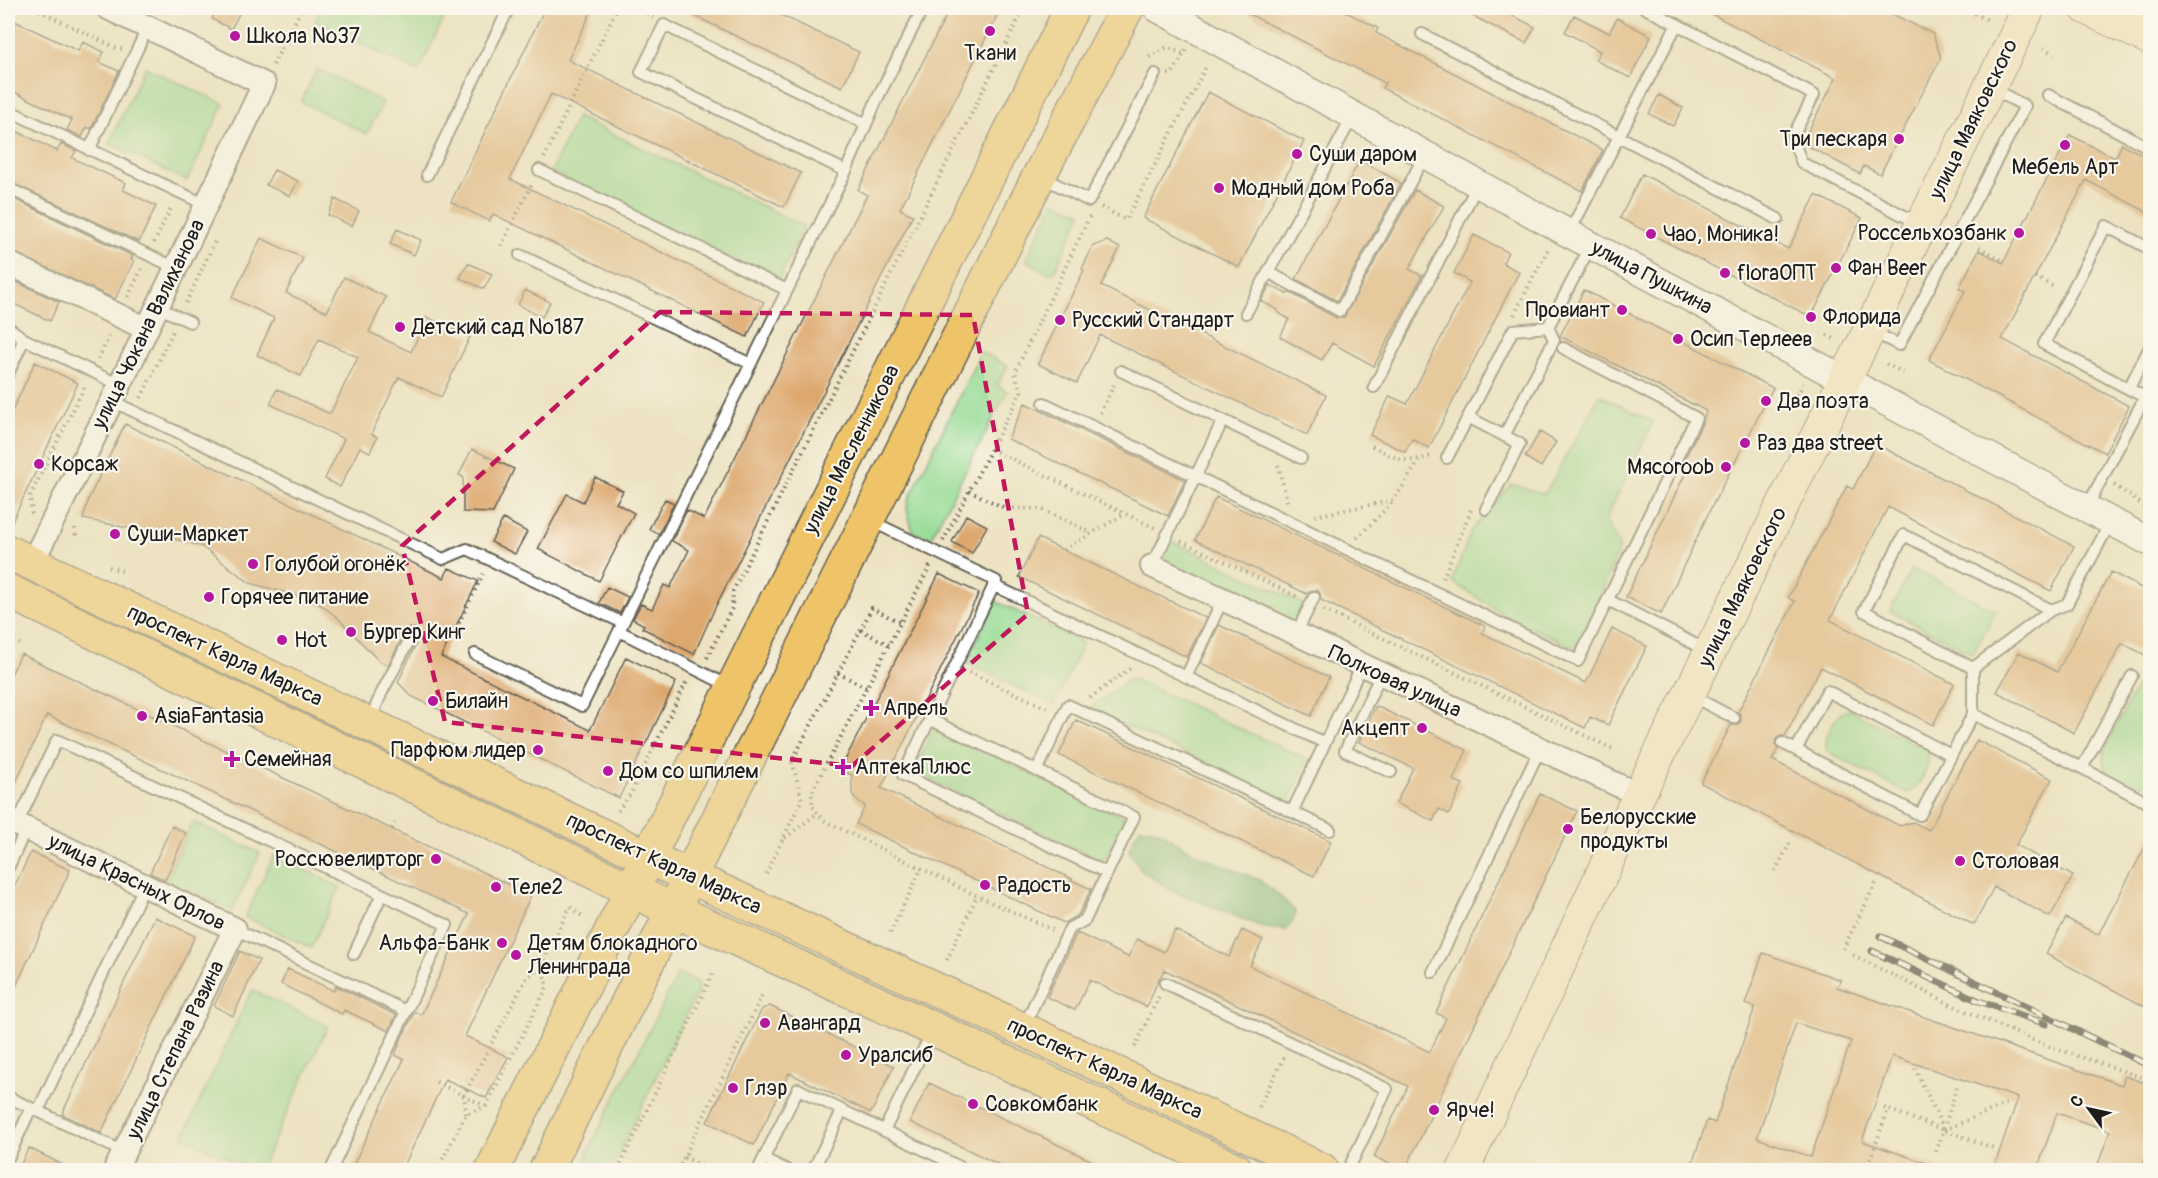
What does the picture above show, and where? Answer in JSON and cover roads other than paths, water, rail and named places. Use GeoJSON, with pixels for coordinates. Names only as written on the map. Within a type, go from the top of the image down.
{"type":"FeatureCollection","features":[{"type":"Feature","properties":{"kind":"main road","name":"улица Масленникова"},"geometry":{"type":"LineString","coordinates":[[492,1170],[1072,8]]}},
{"type":"Feature","properties":{"kind":"main road"},"geometry":{"type":"LineString","coordinates":[[552,1167],[673,910],[1039,176],[1127,8]]}},
{"type":"Feature","properties":{"kind":"main road","name":"улица Маяковского"},"geometry":{"type":"LineString","coordinates":[[1463,1170],[1688,694],[2029,8]]}},
{"type":"Feature","properties":{"kind":"main road"},"geometry":{"type":"LineString","coordinates":[[2086,8],[2151,39]]}},
{"type":"Feature","properties":{"kind":"main road","name":"проспект Карла Маркса"},"geometry":{"type":"LineString","coordinates":[[20,557],[647,857],[1322,1170]]}},
{"type":"Feature","properties":{"kind":"main road","name":"проспект Карла Маркса"},"geometry":{"type":"LineString","coordinates":[[8,591],[673,910],[934,1029],[1226,1169]]}},
{"type":"Feature","properties":{"kind":"street"},"geometry":{"type":"LineString","coordinates":[[108,8],[148,27]]}},
{"type":"Feature","properties":{"kind":"street","name":"улица Пушкина"},"geometry":{"type":"LineString","coordinates":[[1156,8],[1580,239],[2151,542]]}},
{"type":"Feature","properties":{"kind":"street","name":"улица Чокана Валиханова"},"geometry":{"type":"LineString","coordinates":[[20,557],[116,393],[264,84],[148,27]]}},
{"type":"Feature","properties":{"kind":"street"},"geometry":{"type":"LineString","coordinates":[[8,262],[147,329]]}},
{"type":"Feature","properties":{"kind":"street","name":"Полковая улица"},"geometry":{"type":"LineString","coordinates":[[1152,566],[1639,795]]}},
{"type":"Feature","properties":{"kind":"street","name":"улица Красных Орлов"},"geometry":{"type":"LineString","coordinates":[[17,824],[235,929]]}},
{"type":"Feature","properties":{"kind":"street","name":"улица Степана Разина"},"geometry":{"type":"LineString","coordinates":[[120,1161],[235,929]]}},
{"type":"Feature","properties":{"kind":"lane"},"geometry":{"type":"LineString","coordinates":[[427,175],[509,8]]}},
{"type":"Feature","properties":{"kind":"lane"},"geometry":{"type":"LineString","coordinates":[[475,654],[582,706],[846,171],[866,124],[923,8]]}},
{"type":"Feature","properties":{"kind":"lane"},"geometry":{"type":"LineString","coordinates":[[1645,8],[1814,95],[1792,138],[1802,163],[1921,225]]}},
{"type":"Feature","properties":{"kind":"lane"},"geometry":{"type":"LineString","coordinates":[[1504,436],[1554,340],[1548,327],[1619,136],[1677,24]]}},
{"type":"Feature","properties":{"kind":"lane"},"geometry":{"type":"LineString","coordinates":[[846,171],[641,72],[663,26],[866,124]]}},
{"type":"Feature","properties":{"kind":"lane"},"geometry":{"type":"LineString","coordinates":[[89,150],[148,27]]}},
{"type":"Feature","properties":{"kind":"lane"},"geometry":{"type":"LineString","coordinates":[[1422,34],[1778,219]]}},
{"type":"Feature","properties":{"kind":"lane"},"geometry":{"type":"LineString","coordinates":[[1039,176],[1089,201],[1155,74]]}},
{"type":"Feature","properties":{"kind":"lane"},"geometry":{"type":"LineString","coordinates":[[1870,330],[1899,345],[2025,106],[1989,87]]}},
{"type":"Feature","properties":{"kind":"lane"},"geometry":{"type":"LineString","coordinates":[[2048,95],[2151,148]]}},
{"type":"Feature","properties":{"kind":"lane"},"geometry":{"type":"LineString","coordinates":[[8,111],[206,205]]}},
{"type":"Feature","properties":{"kind":"lane"},"geometry":{"type":"LineString","coordinates":[[1246,313],[1353,116]]}},
{"type":"Feature","properties":{"kind":"lane"},"geometry":{"type":"LineString","coordinates":[[1268,272],[1340,311],[1425,155]]}},
{"type":"Feature","properties":{"kind":"lane"},"geometry":{"type":"LineString","coordinates":[[539,170],[787,290]]}},
{"type":"Feature","properties":{"kind":"lane"},"geometry":{"type":"LineString","coordinates":[[1374,387],[1479,184]]}},
{"type":"Feature","properties":{"kind":"lane"},"geometry":{"type":"LineString","coordinates":[[8,188],[176,268]]}},
{"type":"Feature","properties":{"kind":"lane"},"geometry":{"type":"LineString","coordinates":[[2087,508],[2148,398],[2044,344],[2106,226],[2151,249]]}},
{"type":"Feature","properties":{"kind":"lane"},"geometry":{"type":"LineString","coordinates":[[520,255],[751,364]]}},
{"type":"Feature","properties":{"kind":"lane"},"geometry":{"type":"LineString","coordinates":[[157,307],[190,322]]}},
{"type":"Feature","properties":{"kind":"lane"},"geometry":{"type":"LineString","coordinates":[[8,327],[24,339],[92,372],[116,393],[443,559],[467,549],[621,627],[732,687]]}},
{"type":"Feature","properties":{"kind":"lane"},"geometry":{"type":"LineString","coordinates":[[1447,458],[1513,330],[1548,327]]}},
{"type":"Feature","properties":{"kind":"lane"},"geometry":{"type":"LineString","coordinates":[[8,374],[24,339]]}},
{"type":"Feature","properties":{"kind":"lane"},"geometry":{"type":"LineString","coordinates":[[2129,388],[2151,347]]}},
{"type":"Feature","properties":{"kind":"lane"},"geometry":{"type":"LineString","coordinates":[[1044,403],[1340,549],[1578,661],[1696,418],[1563,348]]}},
{"type":"Feature","properties":{"kind":"lane"},"geometry":{"type":"LineString","coordinates":[[1121,370],[1301,458]]}},
{"type":"Feature","properties":{"kind":"lane"},"geometry":{"type":"LineString","coordinates":[[1468,417],[1520,444],[1487,508]]}},
{"type":"Feature","properties":{"kind":"lane"},"geometry":{"type":"LineString","coordinates":[[1152,566],[1223,420]]}},
{"type":"Feature","properties":{"kind":"lane"},"geometry":{"type":"LineString","coordinates":[[868,520],[996,580],[903,776],[1107,873]]}},
{"type":"Feature","properties":{"kind":"lane"},"geometry":{"type":"LineString","coordinates":[[1973,668],[2051,610],[2067,604],[2111,521]]}},
{"type":"Feature","properties":{"kind":"lane"},"geometry":{"type":"LineString","coordinates":[[1973,668],[1864,611],[1904,535],[2051,610]]}},
{"type":"Feature","properties":{"kind":"lane"},"geometry":{"type":"LineString","coordinates":[[993,585],[1325,743]]}},
{"type":"Feature","properties":{"kind":"lane"},"geometry":{"type":"LineString","coordinates":[[1186,677],[1223,599]]}},
{"type":"Feature","properties":{"kind":"lane"},"geometry":{"type":"LineString","coordinates":[[1296,634],[1312,600]]}},
{"type":"Feature","properties":{"kind":"lane"},"geometry":{"type":"LineString","coordinates":[[1608,600],[1710,652]]}},
{"type":"Feature","properties":{"kind":"lane"},"geometry":{"type":"LineString","coordinates":[[369,723],[381,694],[412,635]]}},
{"type":"Feature","properties":{"kind":"lane"},"geometry":{"type":"LineString","coordinates":[[1782,743],[1920,815],[1973,714],[1973,668]]}},
{"type":"Feature","properties":{"kind":"lane"},"geometry":{"type":"LineString","coordinates":[[1292,812],[1325,743],[1372,670]]}},
{"type":"Feature","properties":{"kind":"lane"},"geometry":{"type":"LineString","coordinates":[[1372,670],[1345,750],[1391,772]]}},
{"type":"Feature","properties":{"kind":"lane"},"geometry":{"type":"LineString","coordinates":[[2082,768],[2133,676]]}},
{"type":"Feature","properties":{"kind":"lane"},"geometry":{"type":"LineString","coordinates":[[1796,750],[1827,690],[1951,755]]}},
{"type":"Feature","properties":{"kind":"lane"},"geometry":{"type":"LineString","coordinates":[[1688,694],[1734,718]]}},
{"type":"Feature","properties":{"kind":"lane"},"geometry":{"type":"LineString","coordinates":[[1037,771],[1068,705],[1330,830]]}},
{"type":"Feature","properties":{"kind":"lane"},"geometry":{"type":"LineString","coordinates":[[1973,714],[2151,804]]}},
{"type":"Feature","properties":{"kind":"lane"},"geometry":{"type":"LineString","coordinates":[[929,720],[1134,817],[1085,920],[1070,928],[1022,1029]]}},
{"type":"Feature","properties":{"kind":"lane"},"geometry":{"type":"LineString","coordinates":[[8,868],[17,824],[57,741],[447,925],[331,1170]]}},
{"type":"Feature","properties":{"kind":"lane"},"geometry":{"type":"LineString","coordinates":[[1433,972],[1540,749]]}},
{"type":"Feature","properties":{"kind":"lane"},"geometry":{"type":"LineString","coordinates":[[8,1158],[145,885]]}},
{"type":"Feature","properties":{"kind":"lane"},"geometry":{"type":"LineString","coordinates":[[354,954],[382,894]]}},
{"type":"Feature","properties":{"kind":"lane"},"geometry":{"type":"LineString","coordinates":[[235,929],[406,1011]]}},
{"type":"Feature","properties":{"kind":"lane"},"geometry":{"type":"LineString","coordinates":[[1165,983],[1387,1089],[1348,1170]]}},
{"type":"Feature","properties":{"kind":"lane"},"geometry":{"type":"LineString","coordinates":[[884,1131],[934,1029]]}},
{"type":"Feature","properties":{"kind":"lane"},"geometry":{"type":"LineString","coordinates":[[758,1170],[798,1089],[966,1170]]}},
{"type":"Feature","properties":{"kind":"lane"},"geometry":{"type":"LineString","coordinates":[[8,1097],[34,1109],[120,1161]]}},
{"type":"Feature","properties":{"kind":"lane"},"geometry":{"type":"LineString","coordinates":[[813,1170],[842,1111]]}},
{"type":"Feature","properties":{"kind":"lane"},"geometry":{"type":"LineString","coordinates":[[764,1159],[787,1170]]}},
{"type":"Feature","properties":{"kind":"railway"},"geometry":{"type":"LineString","coordinates":[[1880,936],[2150,1066]]}},
{"type":"Feature","properties":{"kind":"railway"},"geometry":{"type":"LineString","coordinates":[[1872,951],[1979,1001],[2046,1024]]}},
{"type":"Feature","properties":{"kind":"place","name":"Ткани"},"geometry":{"type":"Point","coordinates":[990,31]}},
{"type":"Feature","properties":{"kind":"place","name":"Школа №37"},"geometry":{"type":"Point","coordinates":[235,36]}},
{"type":"Feature","properties":{"kind":"place","name":"Три пескаря"},"geometry":{"type":"Point","coordinates":[1899,139]}},
{"type":"Feature","properties":{"kind":"place","name":"Мебель Арт"},"geometry":{"type":"Point","coordinates":[2065,145]}},
{"type":"Feature","properties":{"kind":"place","name":"Суши даром"},"geometry":{"type":"Point","coordinates":[1297,154]}},
{"type":"Feature","properties":{"kind":"place","name":"Модный дом Роба"},"geometry":{"type":"Point","coordinates":[1219,188]}},
{"type":"Feature","properties":{"kind":"place","name":"Россельхозбанк"},"geometry":{"type":"Point","coordinates":[2019,233]}},
{"type":"Feature","properties":{"kind":"place","name":"Чао, Моника!"},"geometry":{"type":"Point","coordinates":[1651,234]}},
{"type":"Feature","properties":{"kind":"place","name":"Фан Beer"},"geometry":{"type":"Point","coordinates":[1836,268]}},
{"type":"Feature","properties":{"kind":"place","name":"floraОПТ"},"geometry":{"type":"Point","coordinates":[1725,273]}},
{"type":"Feature","properties":{"kind":"place","name":"Провиант"},"geometry":{"type":"Point","coordinates":[1622,310]}},
{"type":"Feature","properties":{"kind":"place","name":"Флорида"},"geometry":{"type":"Point","coordinates":[1811,317]}},
{"type":"Feature","properties":{"kind":"place","name":"Русский Стандарт"},"geometry":{"type":"Point","coordinates":[1060,320]}},
{"type":"Feature","properties":{"kind":"place","name":"Детский сад №187"},"geometry":{"type":"Point","coordinates":[400,327]}},
{"type":"Feature","properties":{"kind":"place","name":"Осип Терлеев"},"geometry":{"type":"Point","coordinates":[1678,339]}},
{"type":"Feature","properties":{"kind":"place","name":"Два поэта"},"geometry":{"type":"Point","coordinates":[1766,401]}},
{"type":"Feature","properties":{"kind":"place","name":"Раз два street"},"geometry":{"type":"Point","coordinates":[1745,443]}},
{"type":"Feature","properties":{"kind":"place","name":"Корсаж"},"geometry":{"type":"Point","coordinates":[39,464]}},
{"type":"Feature","properties":{"kind":"place","name":"Мясоroob"},"geometry":{"type":"Point","coordinates":[1726,467]}},
{"type":"Feature","properties":{"kind":"place","name":"Суши-Маркет"},"geometry":{"type":"Point","coordinates":[115,534]}},
{"type":"Feature","properties":{"kind":"place","name":"Голубой огонёк"},"geometry":{"type":"Point","coordinates":[253,564]}},
{"type":"Feature","properties":{"kind":"place","name":"Горячее питание"},"geometry":{"type":"Point","coordinates":[209,597]}},
{"type":"Feature","properties":{"kind":"place","name":"Бургер Кинг"},"geometry":{"type":"Point","coordinates":[351,632]}},
{"type":"Feature","properties":{"kind":"place","name":"Hot"},"geometry":{"type":"Point","coordinates":[282,640]}},
{"type":"Feature","properties":{"kind":"place","name":"Билайн"},"geometry":{"type":"Point","coordinates":[433,701]}},
{"type":"Feature","properties":{"kind":"place","name":"Апрель"},"geometry":{"type":"Point","coordinates":[871,708]}},
{"type":"Feature","properties":{"kind":"place","name":"AsiaFantasia"},"geometry":{"type":"Point","coordinates":[142,716]}},
{"type":"Feature","properties":{"kind":"place","name":"Акцепт"},"geometry":{"type":"Point","coordinates":[1422,728]}},
{"type":"Feature","properties":{"kind":"place","name":"Парфюм лидер"},"geometry":{"type":"Point","coordinates":[538,750]}},
{"type":"Feature","properties":{"kind":"place","name":"Семейная"},"geometry":{"type":"Point","coordinates":[232,759]}},
{"type":"Feature","properties":{"kind":"place","name":"АптекаПлюс"},"geometry":{"type":"Point","coordinates":[843,767]}},
{"type":"Feature","properties":{"kind":"place","name":"Дом со шпилем"},"geometry":{"type":"Point","coordinates":[608,771]}},
{"type":"Feature","properties":{"kind":"place","name":"Белорусские продукты"},"geometry":{"type":"Point","coordinates":[1568,829]}},
{"type":"Feature","properties":{"kind":"place","name":"Россювелирторг"},"geometry":{"type":"Point","coordinates":[436,859]}},
{"type":"Feature","properties":{"kind":"place","name":"Столовая"},"geometry":{"type":"Point","coordinates":[1960,861]}},
{"type":"Feature","properties":{"kind":"place","name":"Радость"},"geometry":{"type":"Point","coordinates":[985,885]}},
{"type":"Feature","properties":{"kind":"place","name":"Теле2"},"geometry":{"type":"Point","coordinates":[496,887]}},
{"type":"Feature","properties":{"kind":"place","name":"Альфа-Банк"},"geometry":{"type":"Point","coordinates":[502,943]}},
{"type":"Feature","properties":{"kind":"place","name":"Детям блокадного Ленинграда"},"geometry":{"type":"Point","coordinates":[516,955]}},
{"type":"Feature","properties":{"kind":"place","name":"Авангард"},"geometry":{"type":"Point","coordinates":[765,1023]}},
{"type":"Feature","properties":{"kind":"place","name":"Уралсиб"},"geometry":{"type":"Point","coordinates":[846,1055]}},
{"type":"Feature","properties":{"kind":"place","name":"Глэр"},"geometry":{"type":"Point","coordinates":[733,1088]}},
{"type":"Feature","properties":{"kind":"place","name":"Совкомбанк"},"geometry":{"type":"Point","coordinates":[973,1104]}},
{"type":"Feature","properties":{"kind":"place","name":"Ярче!"},"geometry":{"type":"Point","coordinates":[1434,1110]}}]}
